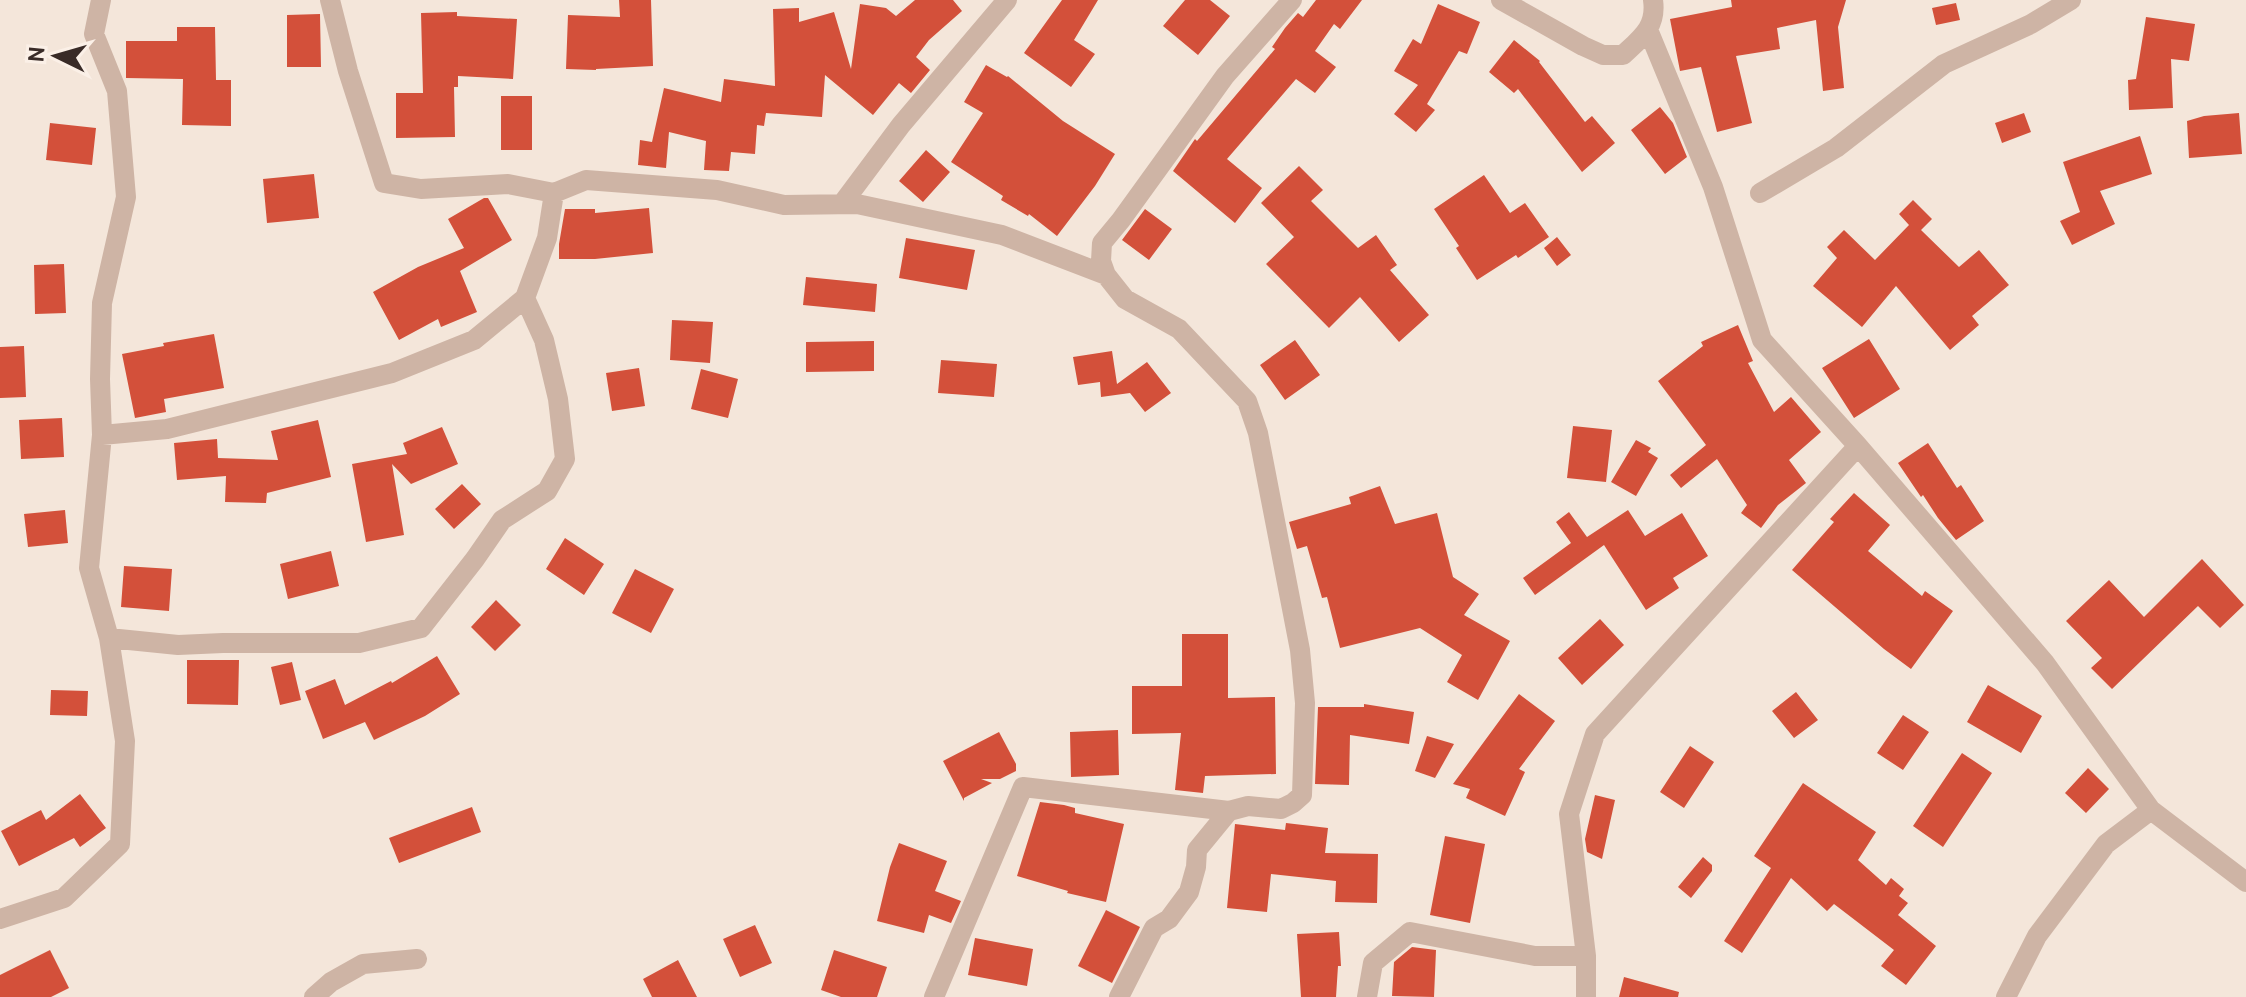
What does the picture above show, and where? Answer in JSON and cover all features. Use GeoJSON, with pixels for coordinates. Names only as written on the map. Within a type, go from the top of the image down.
{"type":"FeatureCollection","features":[{"type":"Feature","properties":{"kind":"street"},"geometry":{"type":"LineString","coordinates":[[0,919],[64,898],[120,844],[125,741],[109,638],[89,568],[102,435],[102,303],[126,197],[117,91],[94,34],[101,0]]}},
{"type":"Feature","properties":{"kind":"street"},"geometry":{"type":"LineString","coordinates":[[330,0],[348,71],[384,183],[421,189],[508,184],[554,193],[586,180],[717,190],[784,205],[857,204],[1002,235],[1106,275]]}},
{"type":"Feature","properties":{"kind":"street"},"geometry":{"type":"LineString","coordinates":[[842,204],[901,125],[1007,0]]}},
{"type":"Feature","properties":{"kind":"street"},"geometry":{"type":"LineString","coordinates":[[934,997],[1023,787],[1229,811],[1248,806],[1281,809],[1302,795],[1305,703],[1300,650],[1258,433],[1247,401],[1179,329],[1125,299],[1106,275],[1101,261],[1102,243],[1225,76],[1292,0]]}},
{"type":"Feature","properties":{"kind":"street"},"geometry":{"type":"LineString","coordinates":[[1501,0],[1603,55],[1623,55],[1649,32]]}},
{"type":"Feature","properties":{"kind":"street"},"geometry":{"type":"LineString","coordinates":[[1653,0],[1649,32],[1713,187],[1762,340],[2045,663],[2151,810],[2246,882]]}},
{"type":"Feature","properties":{"kind":"street"},"geometry":{"type":"LineString","coordinates":[[1760,193],[1836,148],[1944,64],[2031,24],[2071,0]]}},
{"type":"Feature","properties":{"kind":"street"},"geometry":{"type":"LineString","coordinates":[[102,435],[167,429],[392,373],[474,340],[525,298],[547,238],[554,193]]}},
{"type":"Feature","properties":{"kind":"street"},"geometry":{"type":"LineString","coordinates":[[109,638],[178,645],[359,643],[421,628],[502,520],[547,491],[565,459],[558,399],[544,340],[525,298]]}},
{"type":"Feature","properties":{"kind":"street"},"geometry":{"type":"LineString","coordinates":[[1586,997],[1586,956],[1569,814],[1595,734],[1858,446]]}},
{"type":"Feature","properties":{"kind":"street"},"geometry":{"type":"LineString","coordinates":[[2006,997],[2037,936],[2106,844],[2151,810]]}},
{"type":"Feature","properties":{"kind":"street"},"geometry":{"type":"LineString","coordinates":[[1119,997],[1154,928],[1169,919],[1189,892],[1197,850],[1229,811]]}},
{"type":"Feature","properties":{"kind":"street"},"geometry":{"type":"LineString","coordinates":[[1367,997],[1373,963],[1410,932],[1535,956],[1586,956]]}},
{"type":"Feature","properties":{"kind":"street"},"geometry":{"type":"LineString","coordinates":[[314,997],[331,982],[363,964],[417,959]]}},
{"type":"Feature","properties":{"kind":"building"},"geometry":{"type":"Polygon","coordinates":[[[619,0],[651,0],[653,66],[566,69],[568,15],[620,17],[619,0]]]}},
{"type":"Feature","properties":{"kind":"building"},"geometry":{"type":"Polygon","coordinates":[[[915,0],[953,0],[962,11],[929,40],[916,57],[930,70],[911,93],[899,83],[873,115],[825,75],[822,117],[766,113],[764,126],[757,125],[755,154],[731,152],[729,171],[704,170],[706,141],[669,132],[666,168],[638,165],[640,140],[652,142],[664,88],[721,102],[724,79],[775,86],[773,9],[799,8],[799,22],[834,12],[851,69],[860,4],[886,8],[896,16],[915,0]]]}},
{"type":"Feature","properties":{"kind":"building"},"geometry":{"type":"Polygon","coordinates":[[[1062,0],[1098,0],[1074,40],[1095,54],[1071,87],[1024,53],[1062,0]]]}},
{"type":"Feature","properties":{"kind":"building"},"geometry":{"type":"Polygon","coordinates":[[[1185,0],[1210,0],[1230,16],[1198,55],[1163,26],[1185,0]]]}},
{"type":"Feature","properties":{"kind":"building"},"geometry":{"type":"Polygon","coordinates":[[[1316,0],[1362,0],[1340,29],[1334,24],[1315,51],[1336,67],[1315,93],[1296,79],[1227,159],[1262,188],[1235,223],[1173,171],[1195,139],[1197,141],[1275,49],[1272,47],[1285,28],[1298,13],[1303,17],[1316,0]]]}},
{"type":"Feature","properties":{"kind":"building"},"geometry":{"type":"Polygon","coordinates":[[[1731,0],[1846,0],[1838,27],[1844,88],[1823,91],[1816,20],[1777,28],[1780,49],[1736,56],[1752,123],[1717,132],[1701,67],[1680,71],[1670,19],[1732,7],[1731,0]]]}},
{"type":"Feature","properties":{"kind":"building"},"geometry":{"type":"Polygon","coordinates":[[[1956,3],[1960,20],[1936,25],[1932,8],[1956,3]]]}},
{"type":"Feature","properties":{"kind":"building"},"geometry":{"type":"Polygon","coordinates":[[[1438,4],[1480,22],[1467,54],[1459,51],[1427,104],[1435,110],[1416,132],[1394,114],[1418,85],[1394,71],[1413,39],[1421,44],[1438,4]]]}},
{"type":"Feature","properties":{"kind":"building"},"geometry":{"type":"Polygon","coordinates":[[[457,12],[457,16],[517,19],[513,79],[458,76],[458,87],[454,87],[455,137],[396,138],[396,93],[423,93],[421,13],[457,12]]]}},
{"type":"Feature","properties":{"kind":"building"},"geometry":{"type":"Polygon","coordinates":[[[320,14],[321,67],[287,67],[287,15],[320,14]]]}},
{"type":"Feature","properties":{"kind":"building"},"geometry":{"type":"Polygon","coordinates":[[[2146,17],[2195,24],[2189,61],[2171,59],[2173,108],[2129,110],[2128,80],[2136,79],[2146,17]]]}},
{"type":"Feature","properties":{"kind":"building"},"geometry":{"type":"Polygon","coordinates":[[[177,27],[215,27],[216,80],[231,80],[231,126],[182,125],[183,79],[126,78],[126,41],[177,41],[177,27]]]}},
{"type":"Feature","properties":{"kind":"building"},"geometry":{"type":"Polygon","coordinates":[[[1514,40],[1540,61],[1585,122],[1592,116],[1615,143],[1582,172],[1518,89],[1514,93],[1489,72],[1514,40]]]}},
{"type":"Feature","properties":{"kind":"building"},"geometry":{"type":"Polygon","coordinates":[[[986,65],[1008,76],[1063,121],[1115,154],[1057,236],[1029,214],[1001,200],[1003,196],[951,162],[983,113],[964,102],[986,65]]]}},
{"type":"Feature","properties":{"kind":"building"},"geometry":{"type":"Polygon","coordinates":[[[501,96],[532,96],[532,150],[501,150],[501,96]]]}},
{"type":"Feature","properties":{"kind":"building"},"geometry":{"type":"Polygon","coordinates":[[[1660,107],[1673,123],[1687,157],[1665,174],[1631,130],[1660,107]]]}},
{"type":"Feature","properties":{"kind":"building"},"geometry":{"type":"Polygon","coordinates":[[[2024,113],[2031,132],[2002,143],[1995,123],[2024,113]]]}},
{"type":"Feature","properties":{"kind":"building"},"geometry":{"type":"Polygon","coordinates":[[[2239,113],[2242,154],[2189,158],[2187,121],[2239,113]]]}},
{"type":"Feature","properties":{"kind":"building"},"geometry":{"type":"Polygon","coordinates":[[[50,123],[96,128],[92,165],[46,160],[50,123]]]}},
{"type":"Feature","properties":{"kind":"building"},"geometry":{"type":"Polygon","coordinates":[[[2140,136],[2152,174],[2100,191],[2115,224],[2072,245],[2060,221],[2080,212],[2063,162],[2140,136]]]}},
{"type":"Feature","properties":{"kind":"building"},"geometry":{"type":"Polygon","coordinates":[[[926,150],[950,172],[923,202],[899,181],[926,150]]]}},
{"type":"Feature","properties":{"kind":"building"},"geometry":{"type":"Polygon","coordinates":[[[1299,166],[1323,190],[1311,201],[1358,248],[1376,235],[1397,265],[1390,270],[1429,315],[1399,342],[1360,297],[1329,328],[1266,264],[1294,237],[1261,203],[1299,166]]]}},
{"type":"Feature","properties":{"kind":"building"},"geometry":{"type":"Polygon","coordinates":[[[314,174],[319,218],[267,223],[263,179],[314,174]]]}},
{"type":"Feature","properties":{"kind":"building"},"geometry":{"type":"Polygon","coordinates":[[[1484,175],[1510,213],[1525,203],[1549,237],[1477,280],[1434,209],[1484,175]]]}},
{"type":"Feature","properties":{"kind":"building"},"geometry":{"type":"Polygon","coordinates":[[[488,198],[512,240],[460,271],[477,312],[441,327],[438,319],[399,340],[373,292],[418,267],[464,248],[448,219],[488,198]]]}},
{"type":"Feature","properties":{"kind":"building"},"geometry":{"type":"Polygon","coordinates":[[[1913,200],[1932,219],[1921,230],[1959,267],[1979,250],[2009,285],[1972,316],[1979,325],[1950,350],[1896,286],[1862,327],[1813,286],[1837,258],[1827,247],[1844,230],[1875,260],[1909,225],[1899,214],[1913,200]]]}},
{"type":"Feature","properties":{"kind":"building"},"geometry":{"type":"Polygon","coordinates":[[[649,208],[653,253],[559,259],[565,209],[595,209],[595,213],[649,208]]]}},
{"type":"Feature","properties":{"kind":"building"},"geometry":{"type":"Polygon","coordinates":[[[1145,209],[1172,229],[1149,260],[1122,240],[1145,209]]]}},
{"type":"Feature","properties":{"kind":"building"},"geometry":{"type":"Polygon","coordinates":[[[1557,237],[1571,255],[1557,266],[1544,248],[1557,237]]]}},
{"type":"Feature","properties":{"kind":"building"},"geometry":{"type":"Polygon","coordinates":[[[906,238],[975,250],[967,290],[899,278],[906,238]]]}},
{"type":"Feature","properties":{"kind":"building"},"geometry":{"type":"Polygon","coordinates":[[[64,264],[66,313],[35,314],[34,265],[64,264]]]}},
{"type":"Feature","properties":{"kind":"building"},"geometry":{"type":"Polygon","coordinates":[[[806,277],[877,284],[875,312],[803,305],[806,277]]]}},
{"type":"Feature","properties":{"kind":"building"},"geometry":{"type":"Polygon","coordinates":[[[672,320],[713,322],[710,363],[670,360],[672,320]]]}},
{"type":"Feature","properties":{"kind":"building"},"geometry":{"type":"Polygon","coordinates":[[[1738,325],[1753,361],[1748,363],[1774,412],[1791,397],[1821,432],[1789,460],[1806,483],[1778,505],[1761,528],[1741,513],[1747,505],[1717,459],[1681,488],[1670,475],[1706,445],[1658,381],[1703,346],[1701,342],[1738,325]]]}},
{"type":"Feature","properties":{"kind":"building"},"geometry":{"type":"Polygon","coordinates":[[[214,334],[224,388],[164,399],[166,412],[135,418],[122,354],[214,334]]]}},
{"type":"Feature","properties":{"kind":"building"},"geometry":{"type":"Polygon","coordinates":[[[1869,339],[1900,389],[1854,418],[1822,368],[1869,339]]]}},
{"type":"Feature","properties":{"kind":"building"},"geometry":{"type":"Polygon","coordinates":[[[1295,340],[1320,375],[1285,400],[1260,365],[1295,340]]]}},
{"type":"Feature","properties":{"kind":"building"},"geometry":{"type":"Polygon","coordinates":[[[874,341],[874,371],[806,372],[806,342],[874,341]]]}},
{"type":"Feature","properties":{"kind":"building"},"geometry":{"type":"Polygon","coordinates":[[[24,346],[26,397],[0,398],[0,347],[24,346]]]}},
{"type":"Feature","properties":{"kind":"building"},"geometry":{"type":"Polygon","coordinates":[[[1112,351],[1117,384],[1147,362],[1171,393],[1145,412],[1130,393],[1101,397],[1100,382],[1078,385],[1073,357],[1112,351]]]}},
{"type":"Feature","properties":{"kind":"building"},"geometry":{"type":"Polygon","coordinates":[[[941,360],[997,364],[994,397],[938,393],[941,360]]]}},
{"type":"Feature","properties":{"kind":"building"},"geometry":{"type":"Polygon","coordinates":[[[639,368],[645,406],[612,411],[606,373],[639,368]]]}},
{"type":"Feature","properties":{"kind":"building"},"geometry":{"type":"Polygon","coordinates":[[[701,369],[738,379],[728,418],[691,409],[701,369]]]}},
{"type":"Feature","properties":{"kind":"building"},"geometry":{"type":"Polygon","coordinates":[[[62,418],[64,457],[21,459],[19,420],[62,418]]]}},
{"type":"Feature","properties":{"kind":"building"},"geometry":{"type":"Polygon","coordinates":[[[318,420],[331,477],[267,493],[266,503],[225,502],[226,476],[177,480],[174,443],[217,439],[218,458],[278,460],[271,431],[318,420]]]}},
{"type":"Feature","properties":{"kind":"building"},"geometry":{"type":"Polygon","coordinates":[[[1573,426],[1612,430],[1606,482],[1567,478],[1573,426]]]}},
{"type":"Feature","properties":{"kind":"building"},"geometry":{"type":"Polygon","coordinates":[[[442,427],[458,464],[411,484],[392,464],[404,535],[366,542],[352,464],[407,454],[403,443],[442,427]]]}},
{"type":"Feature","properties":{"kind":"building"},"geometry":{"type":"Polygon","coordinates":[[[1636,440],[1651,448],[1648,452],[1658,458],[1636,496],[1611,482],[1636,440]]]}},
{"type":"Feature","properties":{"kind":"building"},"geometry":{"type":"Polygon","coordinates":[[[1928,443],[1957,488],[1961,485],[1984,521],[1956,540],[1898,463],[1928,443]]]}},
{"type":"Feature","properties":{"kind":"building"},"geometry":{"type":"Polygon","coordinates":[[[462,484],[481,504],[454,529],[435,509],[462,484]]]}},
{"type":"Feature","properties":{"kind":"building"},"geometry":{"type":"Polygon","coordinates":[[[1380,486],[1395,524],[1437,513],[1453,577],[1479,594],[1464,615],[1510,641],[1478,700],[1447,682],[1462,655],[1420,628],[1340,648],[1327,597],[1322,598],[1307,546],[1297,549],[1289,522],[1351,504],[1349,497],[1380,486]]]}},
{"type":"Feature","properties":{"kind":"building"},"geometry":{"type":"Polygon","coordinates":[[[1854,493],[1890,525],[1868,551],[1922,596],[1925,591],[1953,611],[1911,669],[1792,570],[1834,522],[1830,519],[1854,493]]]}},
{"type":"Feature","properties":{"kind":"building"},"geometry":{"type":"Polygon","coordinates":[[[65,510],[68,543],[28,547],[24,514],[65,510]]]}},
{"type":"Feature","properties":{"kind":"building"},"geometry":{"type":"Polygon","coordinates":[[[1628,510],[1645,536],[1682,513],[1708,556],[1673,578],[1679,588],[1646,610],[1604,545],[1535,595],[1523,578],[1571,543],[1556,522],[1569,512],[1587,537],[1628,510]]]}},
{"type":"Feature","properties":{"kind":"building"},"geometry":{"type":"Polygon","coordinates":[[[565,538],[604,564],[584,595],[546,569],[565,538]]]}},
{"type":"Feature","properties":{"kind":"building"},"geometry":{"type":"Polygon","coordinates":[[[331,551],[339,586],[288,599],[280,564],[331,551]]]}},
{"type":"Feature","properties":{"kind":"building"},"geometry":{"type":"Polygon","coordinates":[[[2202,559],[2244,605],[2220,628],[2198,606],[2112,689],[2091,668],[2102,658],[2066,621],[2109,580],[2144,617],[2202,559]]]}},
{"type":"Feature","properties":{"kind":"building"},"geometry":{"type":"Polygon","coordinates":[[[124,566],[172,569],[169,611],[121,607],[124,566]]]}},
{"type":"Feature","properties":{"kind":"building"},"geometry":{"type":"Polygon","coordinates":[[[635,569],[674,589],[651,633],[612,613],[635,569]]]}},
{"type":"Feature","properties":{"kind":"building"},"geometry":{"type":"Polygon","coordinates":[[[496,600],[521,625],[495,651],[471,627],[496,600]]]}},
{"type":"Feature","properties":{"kind":"building"},"geometry":{"type":"Polygon","coordinates":[[[1600,619],[1624,645],[1582,685],[1558,658],[1600,619]]]}},
{"type":"Feature","properties":{"kind":"building"},"geometry":{"type":"Polygon","coordinates":[[[1182,634],[1228,634],[1228,698],[1275,697],[1276,774],[1205,776],[1203,793],[1175,790],[1181,733],[1132,734],[1132,686],[1182,686],[1182,634]]]}},
{"type":"Feature","properties":{"kind":"building"},"geometry":{"type":"Polygon","coordinates":[[[437,656],[460,694],[425,716],[374,740],[365,722],[323,739],[305,691],[335,679],[345,705],[392,683],[437,656]]]}},
{"type":"Feature","properties":{"kind":"building"},"geometry":{"type":"Polygon","coordinates":[[[187,660],[239,660],[238,705],[187,704],[187,660]]]}},
{"type":"Feature","properties":{"kind":"building"},"geometry":{"type":"Polygon","coordinates":[[[292,662],[301,700],[280,705],[271,667],[292,662]]]}},
{"type":"Feature","properties":{"kind":"building"},"geometry":{"type":"Polygon","coordinates":[[[1988,685],[2042,716],[2021,753],[1967,722],[1988,685]]]}},
{"type":"Feature","properties":{"kind":"building"},"geometry":{"type":"Polygon","coordinates":[[[51,690],[88,691],[87,716],[50,715],[51,690]]]}},
{"type":"Feature","properties":{"kind":"building"},"geometry":{"type":"Polygon","coordinates":[[[1796,692],[1818,720],[1794,738],[1772,711],[1796,692]]]}},
{"type":"Feature","properties":{"kind":"building"},"geometry":{"type":"Polygon","coordinates":[[[1519,694],[1555,721],[1519,769],[1525,772],[1505,816],[1466,798],[1470,789],[1453,784],[1519,694]]]}},
{"type":"Feature","properties":{"kind":"building"},"geometry":{"type":"Polygon","coordinates":[[[1364,704],[1414,712],[1409,744],[1350,735],[1349,785],[1315,784],[1318,707],[1364,707],[1364,704]]]}},
{"type":"Feature","properties":{"kind":"building"},"geometry":{"type":"Polygon","coordinates":[[[1903,715],[1929,732],[1903,770],[1877,753],[1903,715]]]}},
{"type":"Feature","properties":{"kind":"building"},"geometry":{"type":"Polygon","coordinates":[[[1118,730],[1119,775],[1071,777],[1070,732],[1118,730]]]}},
{"type":"Feature","properties":{"kind":"building"},"geometry":{"type":"Polygon","coordinates":[[[999,732],[1016,764],[1016,771],[1000,779],[981,779],[992,783],[964,798],[964,801],[943,761],[999,732]]]}},
{"type":"Feature","properties":{"kind":"building"},"geometry":{"type":"Polygon","coordinates":[[[1427,736],[1454,744],[1435,778],[1415,771],[1427,736]]]}},
{"type":"Feature","properties":{"kind":"building"},"geometry":{"type":"Polygon","coordinates":[[[1690,746],[1714,762],[1684,808],[1660,792],[1690,746]]]}},
{"type":"Feature","properties":{"kind":"building"},"geometry":{"type":"Polygon","coordinates":[[[1962,753],[1992,773],[1943,847],[1913,826],[1962,753]]]}},
{"type":"Feature","properties":{"kind":"building"},"geometry":{"type":"Polygon","coordinates":[[[2088,768],[2109,789],[2086,813],[2065,793],[2088,768]]]}},
{"type":"Feature","properties":{"kind":"building"},"geometry":{"type":"Polygon","coordinates":[[[1803,783],[1876,832],[1858,860],[1886,885],[1891,878],[1904,889],[1899,896],[1908,903],[1898,915],[1936,946],[1906,985],[1881,966],[1894,950],[1834,904],[1827,911],[1791,878],[1742,953],[1724,941],[1771,868],[1754,856],[1803,783]]]}},
{"type":"Feature","properties":{"kind":"building"},"geometry":{"type":"Polygon","coordinates":[[[80,794],[106,828],[80,847],[74,838],[19,866],[1,831],[41,810],[46,820],[80,794]]]}},
{"type":"Feature","properties":{"kind":"building"},"geometry":{"type":"Polygon","coordinates":[[[1595,795],[1615,800],[1602,859],[1587,852],[1585,839],[1595,795]]]}},
{"type":"Feature","properties":{"kind":"building"},"geometry":{"type":"Polygon","coordinates":[[[1040,802],[1064,805],[1075,808],[1075,813],[1124,824],[1106,902],[1017,876],[1040,802]]]}},
{"type":"Feature","properties":{"kind":"building"},"geometry":{"type":"Polygon","coordinates":[[[472,807],[481,832],[399,863],[389,838],[472,807]]]}},
{"type":"Feature","properties":{"kind":"building"},"geometry":{"type":"Polygon","coordinates":[[[1286,823],[1328,828],[1325,853],[1378,854],[1377,903],[1335,902],[1336,881],[1271,874],[1267,912],[1227,908],[1235,824],[1285,830],[1286,823]]]}},
{"type":"Feature","properties":{"kind":"building"},"geometry":{"type":"Polygon","coordinates":[[[1445,836],[1485,844],[1470,923],[1430,915],[1445,836]]]}},
{"type":"Feature","properties":{"kind":"building"},"geometry":{"type":"Polygon","coordinates":[[[899,843],[947,861],[935,891],[961,901],[951,923],[929,915],[924,933],[877,921],[899,843]]]}},
{"type":"Feature","properties":{"kind":"building"},"geometry":{"type":"Polygon","coordinates":[[[1703,857],[1712,865],[1712,871],[1691,898],[1678,887],[1703,857]]]}},
{"type":"Feature","properties":{"kind":"building"},"geometry":{"type":"Polygon","coordinates":[[[1106,910],[1140,927],[1112,983],[1078,966],[1106,910]]]}},
{"type":"Feature","properties":{"kind":"building"},"geometry":{"type":"Polygon","coordinates":[[[755,925],[772,963],[740,977],[723,939],[755,925]]]}},
{"type":"Feature","properties":{"kind":"building"},"geometry":{"type":"Polygon","coordinates":[[[1339,932],[1341,966],[1338,966],[1336,997],[1301,997],[1297,934],[1339,932]]]}},
{"type":"Feature","properties":{"kind":"building"},"geometry":{"type":"Polygon","coordinates":[[[975,938],[1033,949],[1027,986],[968,975],[975,938]]]}},
{"type":"Feature","properties":{"kind":"building"},"geometry":{"type":"Polygon","coordinates":[[[1412,947],[1436,950],[1434,997],[1392,996],[1394,962],[1412,947]]]}},
{"type":"Feature","properties":{"kind":"building"},"geometry":{"type":"Polygon","coordinates":[[[50,950],[69,988],[51,997],[0,997],[0,975],[50,950]]]}},
{"type":"Feature","properties":{"kind":"building"},"geometry":{"type":"Polygon","coordinates":[[[834,950],[887,967],[877,997],[841,997],[821,990],[834,950]]]}},
{"type":"Feature","properties":{"kind":"building"},"geometry":{"type":"Polygon","coordinates":[[[678,960],[697,997],[652,997],[643,979],[678,960]]]}},
{"type":"Feature","properties":{"kind":"building"},"geometry":{"type":"Polygon","coordinates":[[[1624,977],[1679,992],[1678,997],[1619,997],[1624,977]]]}}]}
